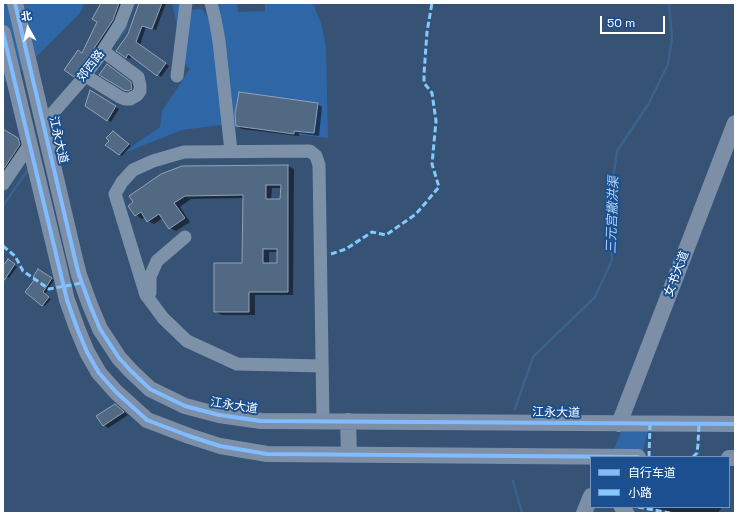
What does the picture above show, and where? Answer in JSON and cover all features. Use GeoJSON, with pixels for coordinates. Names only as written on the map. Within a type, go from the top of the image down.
{"type":"FeatureCollection","features":[{"type":"Feature","properties":{"kind":"main road","name":"江永大道"},"geometry":{"type":"LineString","coordinates":[[15,3],[80,275],[90,305],[100,329],[108,342],[131,371],[150,389],[185,406],[220,415],[261,421],[735,424]]}},
{"type":"Feature","properties":{"kind":"main road"},"geometry":{"type":"LineString","coordinates":[[3,33],[67,300],[87,352],[100,373],[116,392],[147,420],[220,446],[267,454],[590,457]]}},
{"type":"Feature","properties":{"kind":"main road","name":"女书大道"},"geometry":{"type":"LineString","coordinates":[[620,424],[735,123]]}},
{"type":"Feature","properties":{"kind":"main road"},"geometry":{"type":"LineString","coordinates":[[348,421],[349,454]]}},
{"type":"Feature","properties":{"kind":"main road"},"geometry":{"type":"LineString","coordinates":[[584,513],[590,498]]}},
{"type":"Feature","properties":{"kind":"street","name":"郊西路"},"geometry":{"type":"LineString","coordinates":[[44,123],[87,77],[106,52],[120,24],[128,3]]}},
{"type":"Feature","properties":{"kind":"street"},"geometry":{"type":"LineString","coordinates":[[178,76],[186,3],[197,3]]}},
{"type":"Feature","properties":{"kind":"street"},"geometry":{"type":"LineString","coordinates":[[211,3],[216,19],[219,41],[231,151]]}},
{"type":"Feature","properties":{"kind":"street"},"geometry":{"type":"LineString","coordinates":[[87,77],[115,95],[125,99],[130,99],[137,95],[140,91],[138,77],[106,52]]}},
{"type":"Feature","properties":{"kind":"street"},"geometry":{"type":"LineString","coordinates":[[3,184],[30,144]]}},
{"type":"Feature","properties":{"kind":"street"},"geometry":{"type":"LineString","coordinates":[[322,366],[237,364],[187,341],[163,318],[146,295],[115,194],[122,182],[133,170],[153,160],[184,152],[310,151],[316,156],[319,165],[323,421]]}},
{"type":"Feature","properties":{"kind":"street"},"geometry":{"type":"LineString","coordinates":[[150,301],[150,277],[157,261],[185,237]]}},
{"type":"Feature","properties":{"kind":"shaded area"},"geometry":{"type":"Polygon","coordinates":[[[3,3],[85,3],[80,13],[30,63],[3,84],[3,3]]]}},
{"type":"Feature","properties":{"kind":"shaded area"},"geometry":{"type":"Polygon","coordinates":[[[172,3],[179,3],[179,11],[202,9],[217,31],[219,25],[218,4],[237,4],[238,12],[265,11],[265,3],[313,3],[322,26],[326,47],[328,138],[221,125],[182,130],[119,155],[160,127],[162,111],[190,69],[186,66],[172,3]]]}},
{"type":"Feature","properties":{"kind":"shaded area"},"geometry":{"type":"Polygon","coordinates":[[[622,429],[648,430],[643,451],[644,456],[611,456],[622,429]]]}},
{"type":"Feature","properties":{"kind":"building"},"geometry":{"type":"Polygon","coordinates":[[[101,3],[119,3],[113,20],[74,77],[64,70],[78,50],[82,53],[97,22],[92,19],[101,3]]]}},
{"type":"Feature","properties":{"kind":"building"},"geometry":{"type":"Polygon","coordinates":[[[139,3],[162,3],[152,29],[142,26],[136,42],[166,63],[157,76],[128,54],[126,58],[116,51],[128,34],[139,3]]]}},
{"type":"Feature","properties":{"kind":"building"},"geometry":{"type":"Polygon","coordinates":[[[107,64],[131,82],[132,89],[128,91],[124,90],[99,75],[107,64]]]}},
{"type":"Feature","properties":{"kind":"building"},"geometry":{"type":"Polygon","coordinates":[[[90,90],[116,106],[107,121],[85,106],[90,90]]]}},
{"type":"Feature","properties":{"kind":"building"},"geometry":{"type":"Polygon","coordinates":[[[239,92],[318,103],[314,133],[294,131],[294,134],[236,126],[235,114],[239,92]]]}},
{"type":"Feature","properties":{"kind":"building"},"geometry":{"type":"Polygon","coordinates":[[[3,129],[18,138],[20,144],[3,170],[3,129]]]}},
{"type":"Feature","properties":{"kind":"building"},"geometry":{"type":"Polygon","coordinates":[[[113,131],[129,144],[119,155],[105,145],[109,141],[106,138],[113,131]]]}},
{"type":"Feature","properties":{"kind":"building"},"geometry":{"type":"Polygon","coordinates":[[[288,165],[288,292],[249,292],[249,312],[214,312],[214,263],[242,263],[243,195],[185,196],[174,203],[185,218],[169,229],[159,214],[147,222],[141,212],[135,216],[128,206],[133,202],[129,196],[161,174],[182,166],[288,165]],[[266,185],[266,199],[280,199],[281,185],[266,185]],[[263,249],[263,263],[277,263],[277,249],[263,249]]]}},
{"type":"Feature","properties":{"kind":"building"},"geometry":{"type":"Polygon","coordinates":[[[8,259],[15,264],[3,282],[3,266],[8,259]]]}},
{"type":"Feature","properties":{"kind":"building"},"geometry":{"type":"Polygon","coordinates":[[[38,269],[52,278],[43,292],[49,297],[42,306],[25,292],[35,279],[33,277],[38,269]]]}},
{"type":"Feature","properties":{"kind":"building"},"geometry":{"type":"Polygon","coordinates":[[[115,404],[124,412],[103,426],[96,416],[115,404]]]}},
{"type":"Feature","properties":{"kind":"waterway","name":"三元宫撇洪渠"},"geometry":{"type":"LineString","coordinates":[[515,409],[533,357],[595,297],[612,260],[611,193],[617,151],[649,103],[668,64],[672,38],[669,3]]}},
{"type":"Feature","properties":{"kind":"waterway"},"geometry":{"type":"LineString","coordinates":[[117,40],[125,30],[127,24]]}},
{"type":"Feature","properties":{"kind":"waterway"},"geometry":{"type":"LineString","coordinates":[[3,206],[29,168]]}},
{"type":"Feature","properties":{"kind":"waterway","name":"三元宫撇洪渠"},"geometry":{"type":"LineString","coordinates":[[513,481],[522,513]]}},
{"type":"Feature","properties":{"kind":"marked path"},"geometry":{"type":"LineString","coordinates":[[331,254],[346,249],[372,232],[386,235],[416,214],[439,187],[432,164],[436,121],[432,93],[424,83],[427,32],[432,3]]}},
{"type":"Feature","properties":{"kind":"marked path"},"geometry":{"type":"LineString","coordinates":[[3,246],[15,256],[23,271],[49,289],[82,283]]}},
{"type":"Feature","properties":{"kind":"marked path"},"geometry":{"type":"LineString","coordinates":[[649,456],[650,424]]}},
{"type":"Feature","properties":{"kind":"marked path"},"geometry":{"type":"LineString","coordinates":[[694,456],[697,453],[699,424]]}},
{"type":"Feature","properties":{"kind":"marked path"},"geometry":{"type":"LineString","coordinates":[[643,508],[670,513]]}},
{"type":"Feature","properties":{"kind":"cycle path"},"geometry":{"type":"LineString","coordinates":[[15,3],[79,275],[100,329],[119,358],[150,389],[185,406],[219,415],[261,421],[735,424]]}},
{"type":"Feature","properties":{"kind":"cycle path"},"geometry":{"type":"LineString","coordinates":[[3,33],[67,300],[77,328],[87,352],[99,373],[116,392],[147,420],[220,446],[267,454],[590,457]]}}]}
